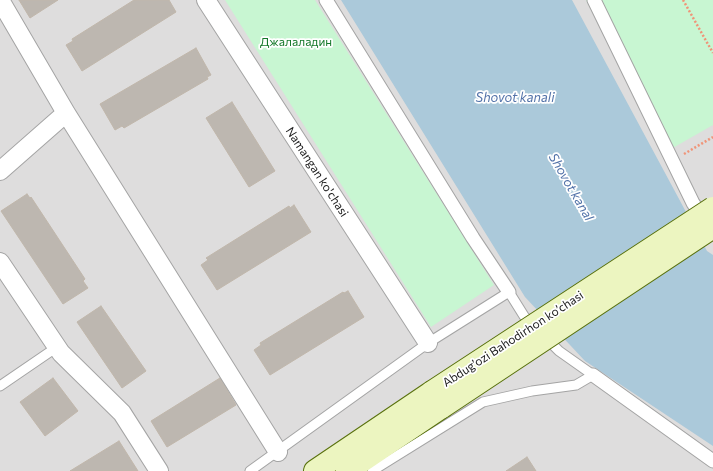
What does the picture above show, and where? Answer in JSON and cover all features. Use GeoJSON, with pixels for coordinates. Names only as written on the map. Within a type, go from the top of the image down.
{"type":"FeatureCollection","features":[{"type":"Feature","properties":{"kind":"main road","name":"Abdug’ozi Bahodirhon ko’chasi"},"geometry":{"type":"LineString","coordinates":[[347,471],[437,400],[713,208]]}},
{"type":"Feature","properties":{"kind":"main road","name":"Abdug’ozi Bahodirhon ko’chasi"},"geometry":{"type":"LineString","coordinates":[[315,471],[437,400],[713,227]]}},
{"type":"Feature","properties":{"kind":"street"},"geometry":{"type":"LineString","coordinates":[[0,0],[66,113],[278,452]]}},
{"type":"Feature","properties":{"kind":"street","name":"Namangan ko'chasi"},"geometry":{"type":"LineString","coordinates":[[206,0],[428,343]]}},
{"type":"Feature","properties":{"kind":"street"},"geometry":{"type":"LineString","coordinates":[[326,0],[473,238],[509,292]]}},
{"type":"Feature","properties":{"kind":"street"},"geometry":{"type":"LineString","coordinates":[[594,0],[693,203],[713,233]]}},
{"type":"Feature","properties":{"kind":"street"},"geometry":{"type":"LineString","coordinates":[[0,171],[66,113]]}},
{"type":"Feature","properties":{"kind":"street"},"geometry":{"type":"LineString","coordinates":[[0,262],[61,353],[122,414],[159,471]]}},
{"type":"Feature","properties":{"kind":"street"},"geometry":{"type":"LineString","coordinates":[[593,375],[713,460]]}},
{"type":"Feature","properties":{"kind":"lane"},"geometry":{"type":"LineString","coordinates":[[250,471],[428,343],[509,292],[524,316],[559,351],[593,375],[576,385],[532,391],[483,402],[372,471]]}},
{"type":"Feature","properties":{"kind":"lane"},"geometry":{"type":"LineString","coordinates":[[0,386],[57,347]]}},
{"type":"Feature","properties":{"kind":"path"},"geometry":{"type":"LineString","coordinates":[[683,0],[713,53]]}},
{"type":"Feature","properties":{"kind":"path"},"geometry":{"type":"LineString","coordinates":[[673,161],[713,137]]}},
{"type":"Feature","properties":{"kind":"shaded area"},"geometry":{"type":"Polygon","coordinates":[[[0,0],[713,0],[713,471],[0,471],[0,0]]]}},
{"type":"Feature","properties":{"kind":"green space","name":"Джалаладин"},"geometry":{"type":"Polygon","coordinates":[[[225,0],[315,0],[494,285],[431,327],[225,0]]]}},
{"type":"Feature","properties":{"kind":"green space"},"geometry":{"type":"Polygon","coordinates":[[[586,0],[713,0],[713,125],[664,153],[586,0]]]}},
{"type":"Feature","properties":{"kind":"water","name":"Shovot kanali"},"geometry":{"type":"Polygon","coordinates":[[[341,0],[572,0],[707,251],[713,255],[713,446],[585,361],[525,297],[341,0]]]}},
{"type":"Feature","properties":{"kind":"building"},"geometry":{"type":"Polygon","coordinates":[[[19,0],[58,0],[30,18],[19,0]]]}},
{"type":"Feature","properties":{"kind":"building"},"geometry":{"type":"Polygon","coordinates":[[[134,0],[169,0],[176,12],[82,71],[66,45],[73,41],[72,39],[134,0]]]}},
{"type":"Feature","properties":{"kind":"building"},"geometry":{"type":"Polygon","coordinates":[[[196,48],[211,75],[207,77],[208,79],[124,128],[122,126],[115,130],[100,104],[196,48]]]}},
{"type":"Feature","properties":{"kind":"building"},"geometry":{"type":"Polygon","coordinates":[[[232,102],[275,171],[249,187],[206,118],[232,102]]]}},
{"type":"Feature","properties":{"kind":"building"},"geometry":{"type":"Polygon","coordinates":[[[27,194],[30,198],[31,197],[85,279],[83,281],[88,288],[63,304],[1,211],[27,194]]]}},
{"type":"Feature","properties":{"kind":"building"},"geometry":{"type":"Polygon","coordinates":[[[294,205],[311,232],[217,290],[201,265],[208,260],[206,258],[289,206],[290,208],[294,205]]]}},
{"type":"Feature","properties":{"kind":"building"},"geometry":{"type":"Polygon","coordinates":[[[348,291],[364,317],[270,375],[254,350],[261,345],[260,343],[343,292],[348,291]]]}},
{"type":"Feature","properties":{"kind":"building"},"geometry":{"type":"Polygon","coordinates":[[[101,306],[146,371],[122,388],[77,322],[101,306]]]}},
{"type":"Feature","properties":{"kind":"building"},"geometry":{"type":"Polygon","coordinates":[[[53,378],[78,411],[45,436],[20,402],[53,378]]]}},
{"type":"Feature","properties":{"kind":"building"},"geometry":{"type":"Polygon","coordinates":[[[220,378],[236,405],[167,447],[151,421],[220,378]]]}},
{"type":"Feature","properties":{"kind":"building"},"geometry":{"type":"Polygon","coordinates":[[[119,441],[138,471],[70,471],[119,441]]]}},
{"type":"Feature","properties":{"kind":"building"},"geometry":{"type":"Polygon","coordinates":[[[527,457],[536,471],[506,471],[527,457]]]}},
{"type":"Feature","properties":{"kind":"water label","name":"Shovot kanal"},"geometry":{"type":"Point","coordinates":[571,187]}}]}
